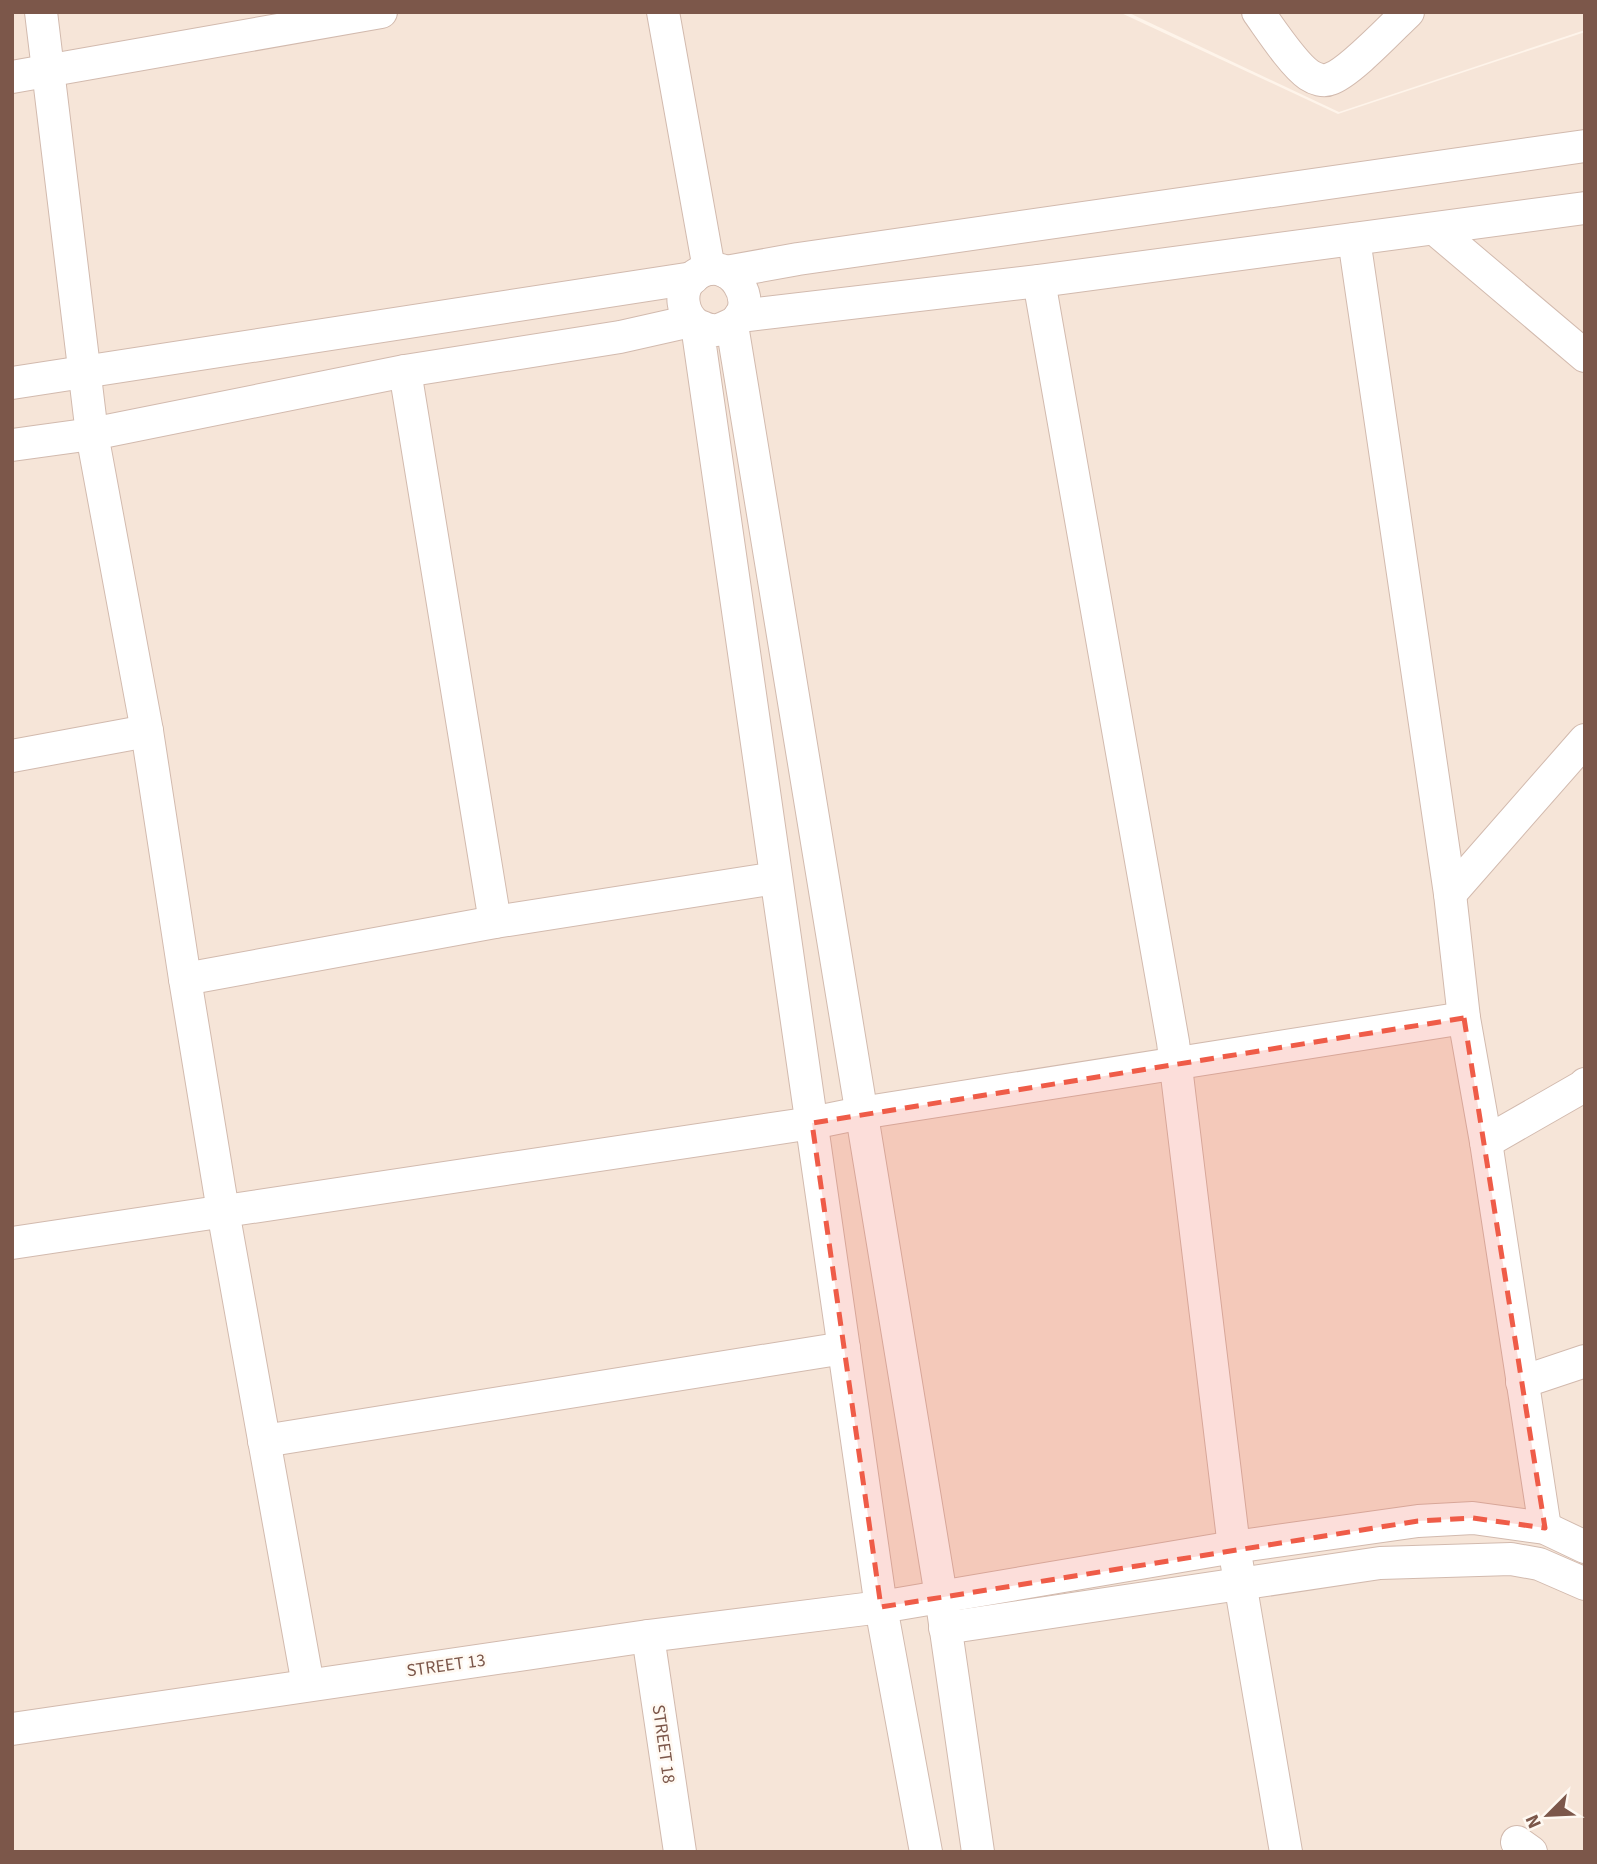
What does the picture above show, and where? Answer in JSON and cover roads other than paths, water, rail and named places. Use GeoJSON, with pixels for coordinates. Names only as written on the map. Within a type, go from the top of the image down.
{"type":"FeatureCollection","features":[{"type":"Feature","properties":{"kind":"street"},"geometry":{"type":"LineString","coordinates":[[41,12],[92,434],[147,731],[223,1211],[308,1685]]}},
{"type":"Feature","properties":{"kind":"street"},"geometry":{"type":"LineString","coordinates":[[12,77],[381,12]]}},
{"type":"Feature","properties":{"kind":"street"},"geometry":{"type":"LineString","coordinates":[[663,12],[709,273]]}},
{"type":"Feature","properties":{"kind":"street"},"geometry":{"type":"LineString","coordinates":[[1258,12],[1289,54],[1310,76],[1324,81],[1332,79],[1352,64],[1408,12]]}},
{"type":"Feature","properties":{"kind":"street"},"geometry":{"type":"LineString","coordinates":[[12,383],[798,259],[1585,146]]}},
{"type":"Feature","properties":{"kind":"street"},"geometry":{"type":"LineString","coordinates":[[978,1852],[941,1597],[861,1113],[736,320],[744,306],[744,296],[734,277],[709,273],[687,284],[683,299],[686,315],[694,323],[714,331],[736,320],[1585,208]]}},
{"type":"Feature","properties":{"kind":"street"},"geometry":{"type":"LineString","coordinates":[[1435,229],[1585,356]]}},
{"type":"Feature","properties":{"kind":"street"},"geometry":{"type":"LineString","coordinates":[[1354,239],[1450,894],[1464,1018],[1486,1142],[1545,1528]]}},
{"type":"Feature","properties":{"kind":"street"},"geometry":{"type":"LineString","coordinates":[[1039,281],[1175,1063],[1234,1546],[1286,1852]]}},
{"type":"Feature","properties":{"kind":"street"},"geometry":{"type":"LineString","coordinates":[[12,444],[92,434],[405,371],[694,323]]}},
{"type":"Feature","properties":{"kind":"street"},"geometry":{"type":"LineString","coordinates":[[694,323],[881,1607],[926,1852]]}},
{"type":"Feature","properties":{"kind":"street"},"geometry":{"type":"LineString","coordinates":[[405,371],[495,922]]}},
{"type":"Feature","properties":{"kind":"street"},"geometry":{"type":"LineString","coordinates":[[12,756],[147,731]]}},
{"type":"Feature","properties":{"kind":"street"},"geometry":{"type":"LineString","coordinates":[[1450,894],[1585,740]]}},
{"type":"Feature","properties":{"kind":"street"},"geometry":{"type":"LineString","coordinates":[[185,979],[495,922],[776,878]]}},
{"type":"Feature","properties":{"kind":"street"},"geometry":{"type":"LineString","coordinates":[[12,1243],[812,1123],[1464,1018]]}},
{"type":"Feature","properties":{"kind":"street"},"geometry":{"type":"LineString","coordinates":[[1486,1142],[1585,1084]]}},
{"type":"Feature","properties":{"kind":"street"},"geometry":{"type":"LineString","coordinates":[[264,1441],[844,1348]]}},
{"type":"Feature","properties":{"kind":"street"},"geometry":{"type":"LineString","coordinates":[[1522,1382],[1585,1361]]}},
{"type":"Feature","properties":{"kind":"street","name":"STREET 13"},"geometry":{"type":"LineString","coordinates":[[12,1729],[648,1636],[881,1607],[1234,1546],[1418,1521],[1473,1518],[1545,1528],[1585,1547]]}},
{"type":"Feature","properties":{"kind":"street"},"geometry":{"type":"LineString","coordinates":[[945,1628],[1380,1563],[1511,1559],[1539,1564],[1585,1584]]}},
{"type":"Feature","properties":{"kind":"street","name":"STREET 18"},"geometry":{"type":"LineString","coordinates":[[648,1636],[680,1852]]}}]}
